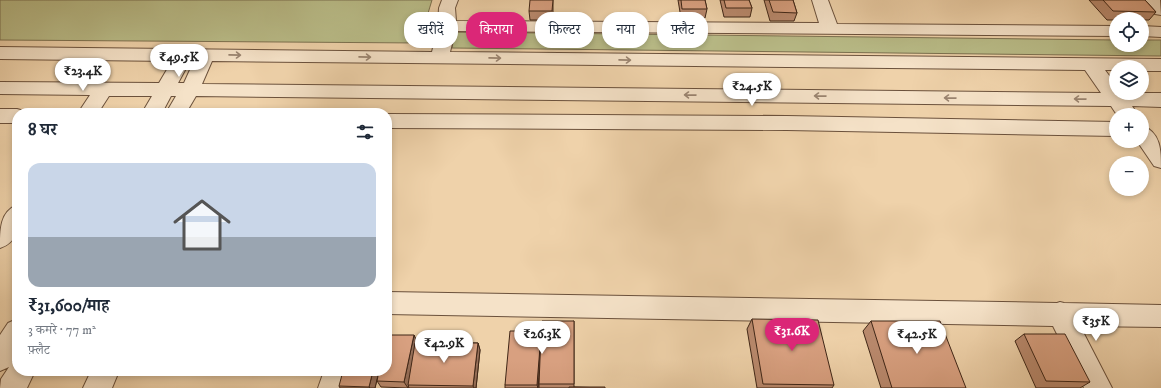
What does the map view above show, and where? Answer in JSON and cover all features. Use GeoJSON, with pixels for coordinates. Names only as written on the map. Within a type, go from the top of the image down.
{"type":"FeatureCollection","features":[{"type":"Feature","properties":{"kind":"street"},"geometry":{"type":"LineString","coordinates":[[447,12],[450,0]]}},
{"type":"Feature","properties":{"kind":"street"},"geometry":{"type":"LineString","coordinates":[[820,0],[830,29]]}},
{"type":"Feature","properties":{"kind":"street"},"geometry":{"type":"LineString","coordinates":[[1151,0],[1161,10]]}},
{"type":"Feature","properties":{"kind":"street"},"geometry":{"type":"LineString","coordinates":[[458,26],[1109,31]]}},
{"type":"Feature","properties":{"kind":"street"},"geometry":{"type":"LineString","coordinates":[[1149,31],[1161,32]]}},
{"type":"Feature","properties":{"kind":"street"},"geometry":{"type":"LineString","coordinates":[[440,58],[442,48]]}},
{"type":"Feature","properties":{"kind":"street"},"geometry":{"type":"LineString","coordinates":[[0,53],[1161,65]]}},
{"type":"Feature","properties":{"kind":"street"},"geometry":{"type":"LineString","coordinates":[[155,108],[184,55]]}},
{"type":"Feature","properties":{"kind":"street"},"geometry":{"type":"LineString","coordinates":[[179,108],[190,90],[206,55]]}},
{"type":"Feature","properties":{"kind":"street"},"geometry":{"type":"LineString","coordinates":[[1090,64],[1109,90]]}},
{"type":"Feature","properties":{"kind":"street"},"geometry":{"type":"LineString","coordinates":[[0,88],[1109,99]]}},
{"type":"Feature","properties":{"kind":"street"},"geometry":{"type":"LineString","coordinates":[[91,108],[104,89]]}},
{"type":"Feature","properties":{"kind":"street"},"geometry":{"type":"LineString","coordinates":[[1149,100],[1161,100]]}},
{"type":"Feature","properties":{"kind":"street"},"geometry":{"type":"LineString","coordinates":[[0,116],[12,116]]}},
{"type":"Feature","properties":{"kind":"street"},"geometry":{"type":"LineString","coordinates":[[392,121],[787,123],[1109,129]]}},
{"type":"Feature","properties":{"kind":"street"},"geometry":{"type":"LineString","coordinates":[[1149,130],[1161,129]]}},
{"type":"Feature","properties":{"kind":"street"},"geometry":{"type":"LineString","coordinates":[[1149,143],[1161,160]]}},
{"type":"Feature","properties":{"kind":"street"},"geometry":{"type":"LineString","coordinates":[[0,238],[12,221]]}},
{"type":"Feature","properties":{"kind":"street"},"geometry":{"type":"LineString","coordinates":[[392,303],[1060,313],[1161,316]]}},
{"type":"Feature","properties":{"kind":"street"},"geometry":{"type":"LineString","coordinates":[[1060,313],[1098,388]]}},
{"type":"Feature","properties":{"kind":"street"},"geometry":{"type":"LineString","coordinates":[[0,358],[12,339]]}},
{"type":"Feature","properties":{"kind":"street"},"geometry":{"type":"LineString","coordinates":[[11,388],[19,376]]}},
{"type":"Feature","properties":{"kind":"street"},"geometry":{"type":"LineString","coordinates":[[97,388],[103,376]]}},
{"type":"Feature","properties":{"kind":"street"},"geometry":{"type":"LineString","coordinates":[[332,388],[336,376]]}},
{"type":"Feature","properties":{"kind":"green space"},"geometry":{"type":"Polygon","coordinates":[[[0,0],[432,0],[428,12],[404,12],[404,43],[0,40],[0,0]]]}},
{"type":"Feature","properties":{"kind":"green space"},"geometry":{"type":"Polygon","coordinates":[[[458,32],[466,32],[466,48],[527,48],[527,33],[535,33],[535,48],[594,48],[594,34],[602,34],[602,48],[649,48],[649,34],[657,34],[657,48],[708,48],[708,35],[1109,40],[1109,52],[1149,52],[1149,40],[1161,40],[1161,56],[452,48],[458,48],[458,32]]]}},
{"type":"Feature","properties":{"kind":"building"},"geometry":{"type":"Polygon","coordinates":[[[530,0],[553,0],[552,11],[529,11],[530,0]]]}},
{"type":"Feature","properties":{"kind":"building"},"geometry":{"type":"Polygon","coordinates":[[[681,0],[705,0],[707,9],[682,9],[681,0]]]}},
{"type":"Feature","properties":{"kind":"building"},"geometry":{"type":"Polygon","coordinates":[[[724,0],[749,0],[752,8],[726,8],[724,0]]]}},
{"type":"Feature","properties":{"kind":"building"},"geometry":{"type":"Polygon","coordinates":[[[769,0],[793,0],[797,13],[773,12],[769,0]]]}},
{"type":"Feature","properties":{"kind":"building"},"geometry":{"type":"Polygon","coordinates":[[[1103,0],[1145,0],[1156,12],[1113,11],[1103,0]]]}},
{"type":"Feature","properties":{"kind":"building"},"geometry":{"type":"Polygon","coordinates":[[[752,319],[818,320],[834,385],[763,384],[752,319]]]}},
{"type":"Feature","properties":{"kind":"building"},"geometry":{"type":"Polygon","coordinates":[[[542,321],[574,321],[574,384],[539,384],[541,334],[537,385],[505,385],[510,331],[541,331],[542,321]]]}},
{"type":"Feature","properties":{"kind":"building"},"geometry":{"type":"Polygon","coordinates":[[[871,321],[940,321],[966,388],[892,388],[871,321]]]}},
{"type":"Feature","properties":{"kind":"building"},"geometry":{"type":"Polygon","coordinates":[[[1024,334],[1065,334],[1090,382],[1046,381],[1024,334]]]}},
{"type":"Feature","properties":{"kind":"building"},"geometry":{"type":"Polygon","coordinates":[[[392,335],[414,335],[404,382],[377,381],[378,376],[392,376],[392,335]]]}},
{"type":"Feature","properties":{"kind":"building"},"geometry":{"type":"Polygon","coordinates":[[[415,343],[478,343],[473,386],[408,385],[415,343]]]}},
{"type":"Feature","properties":{"kind":"building"},"geometry":{"type":"Polygon","coordinates":[[[342,376],[372,376],[369,387],[339,386],[342,376]]]}},
{"type":"Feature","properties":{"kind":"building"},"geometry":{"type":"Polygon","coordinates":[[[605,387],[605,388],[569,388],[605,387]]]}}]}
